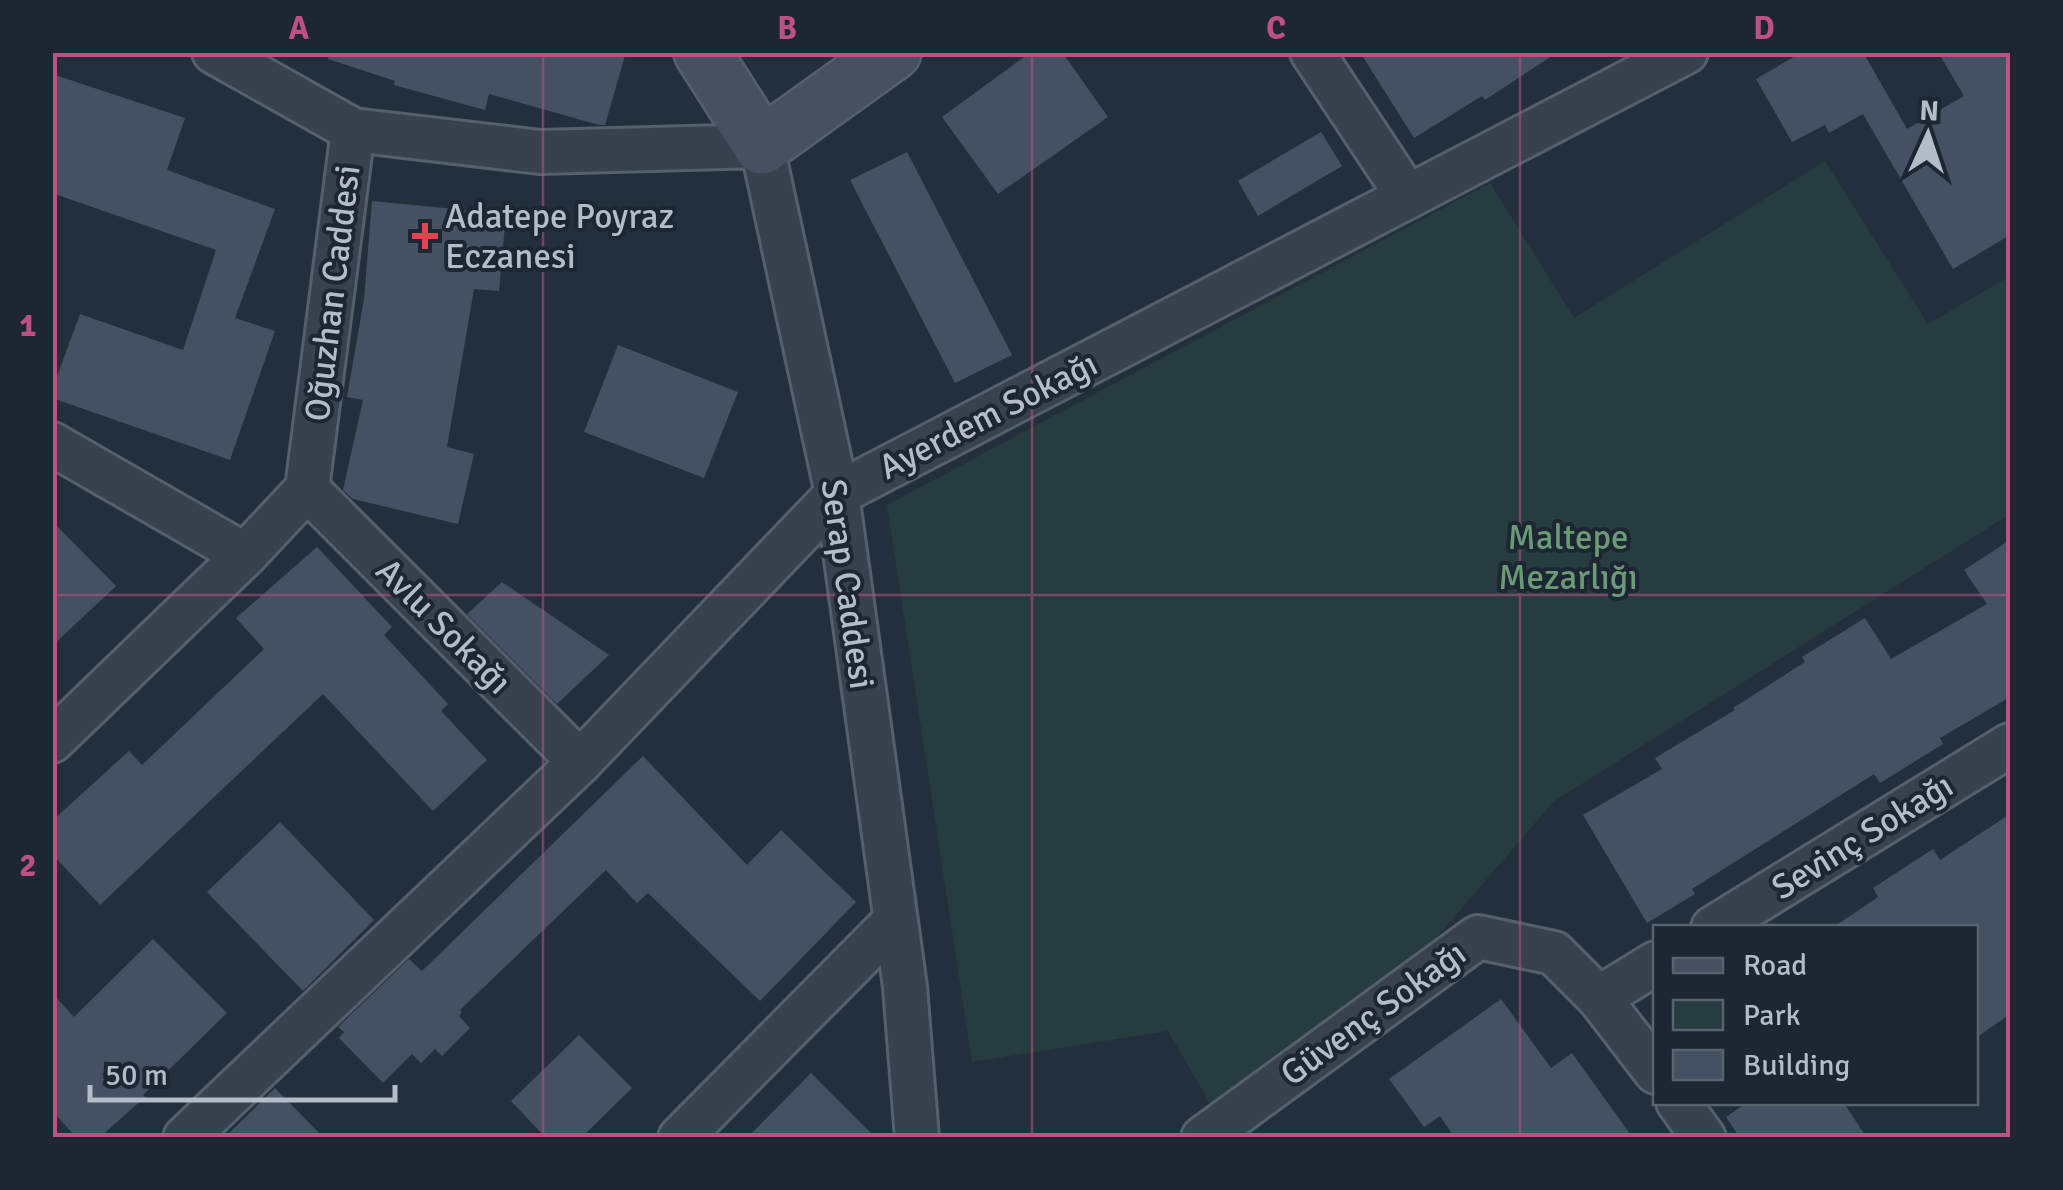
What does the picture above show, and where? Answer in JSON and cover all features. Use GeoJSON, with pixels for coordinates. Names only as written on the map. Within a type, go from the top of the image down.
{"type":"FeatureCollection","features":[{"type":"Feature","properties":{"kind":"street"},"geometry":{"type":"LineString","coordinates":[[214,52],[353,130]]}},
{"type":"Feature","properties":{"kind":"street","name":"Serap Caddesi"},"geometry":{"type":"LineString","coordinates":[[702,52],[762,146],[837,494],[905,987],[918,1138]]}},
{"type":"Feature","properties":{"kind":"street"},"geometry":{"type":"LineString","coordinates":[[762,146],[893,52]]}},
{"type":"Feature","properties":{"kind":"street"},"geometry":{"type":"LineString","coordinates":[[1312,52],[1408,197]]}},
{"type":"Feature","properties":{"kind":"street","name":"Ayerdem Sokağı"},"geometry":{"type":"LineString","coordinates":[[186,1138],[580,762],[837,494],[1684,53]]}},
{"type":"Feature","properties":{"kind":"street","name":"Oğuzhan Caddesi"},"geometry":{"type":"LineString","coordinates":[[307,490],[353,130],[540,152],[762,146]]}},
{"type":"Feature","properties":{"kind":"street"},"geometry":{"type":"LineString","coordinates":[[52,444],[245,554]]}},
{"type":"Feature","properties":{"kind":"street"},"geometry":{"type":"LineString","coordinates":[[52,741],[307,490]]}},
{"type":"Feature","properties":{"kind":"street","name":"Avlu Sokağı"},"geometry":{"type":"LineString","coordinates":[[307,490],[580,762]]}},
{"type":"Feature","properties":{"kind":"street","name":"Sevinç Sokağı"},"geometry":{"type":"LineString","coordinates":[[1718,925],[2010,744]]}},
{"type":"Feature","properties":{"kind":"street"},"geometry":{"type":"LineString","coordinates":[[680,1138],[895,922]]}},
{"type":"Feature","properties":{"kind":"street","name":"Güvenç Sokağı"},"geometry":{"type":"LineString","coordinates":[[1203,1138],[1478,937],[1554,953],[1599,998],[1653,1068]]}},
{"type":"Feature","properties":{"kind":"street"},"geometry":{"type":"LineString","coordinates":[[1599,998],[1653,965]]}},
{"type":"Feature","properties":{"kind":"street"},"geometry":{"type":"LineString","coordinates":[[1680,1105],[1704,1138]]}},
{"type":"Feature","properties":{"kind":"green space","name":"Maltepe Mezarlığı"},"geometry":{"type":"Polygon","coordinates":[[[1825,161],[1928,324],[2010,276],[2010,514],[1553,802],[1430,945],[1214,1110],[1168,1031],[972,1062],[887,505],[1490,183],[1574,318],[1825,161]]]}},
{"type":"Feature","properties":{"kind":"building"},"geometry":{"type":"Polygon","coordinates":[[[329,52],[626,52],[605,125],[599,125],[489,94],[485,110],[394,85],[395,81],[328,59],[329,52]]]}},
{"type":"Feature","properties":{"kind":"building"},"geometry":{"type":"Polygon","coordinates":[[[1031,52],[1062,52],[1108,117],[998,194],[942,117],[1031,52]]]}},
{"type":"Feature","properties":{"kind":"building"},"geometry":{"type":"Polygon","coordinates":[[[1360,52],[1558,52],[1485,100],[1482,96],[1414,138],[1360,52]]]}},
{"type":"Feature","properties":{"kind":"building"},"geometry":{"type":"Polygon","coordinates":[[[1802,52],[1863,52],[1907,129],[1964,96],[1938,52],[2010,52],[2010,235],[1953,269],[1863,114],[1829,133],[1825,125],[1792,142],[1756,79],[1802,52]]]}},
{"type":"Feature","properties":{"kind":"building"},"geometry":{"type":"Polygon","coordinates":[[[52,74],[185,118],[167,170],[275,209],[235,318],[275,331],[230,460],[52,398],[80,314],[183,350],[216,250],[52,193],[52,74]]]}},
{"type":"Feature","properties":{"kind":"building"},"geometry":{"type":"Polygon","coordinates":[[[1321,132],[1342,166],[1258,216],[1238,181],[1321,132]]]}},
{"type":"Feature","properties":{"kind":"building"},"geometry":{"type":"Polygon","coordinates":[[[907,152],[1012,355],[955,383],[850,180],[907,152]]]}},
{"type":"Feature","properties":{"kind":"building"},"geometry":{"type":"Polygon","coordinates":[[[372,201],[506,214],[499,291],[474,289],[447,447],[474,454],[458,524],[353,499],[343,490],[363,400],[347,397],[364,299],[372,201]]]}},
{"type":"Feature","properties":{"kind":"building"},"geometry":{"type":"Polygon","coordinates":[[[618,345],[738,392],[704,478],[584,432],[618,345]]]}},
{"type":"Feature","properties":{"kind":"building"},"geometry":{"type":"Polygon","coordinates":[[[52,521],[116,586],[52,646],[52,521]]]}},
{"type":"Feature","properties":{"kind":"building"},"geometry":{"type":"Polygon","coordinates":[[[2010,540],[2010,697],[1940,738],[1943,744],[1880,783],[1874,774],[1692,889],[1695,894],[1647,923],[1583,815],[1662,769],[1655,758],[1735,710],[1805,662],[1802,657],[1865,618],[1891,659],[1987,604],[1964,570],[2010,540]]]}},
{"type":"Feature","properties":{"kind":"building"},"geometry":{"type":"Polygon","coordinates":[[[317,547],[392,627],[384,635],[448,704],[441,711],[487,760],[433,811],[323,694],[100,905],[52,854],[52,821],[129,751],[142,765],[264,649],[236,618],[317,547]]]}},
{"type":"Feature","properties":{"kind":"building"},"geometry":{"type":"Polygon","coordinates":[[[502,582],[609,655],[557,704],[467,614],[502,582]]]}},
{"type":"Feature","properties":{"kind":"building"},"geometry":{"type":"Polygon","coordinates":[[[643,756],[747,865],[781,830],[856,902],[760,1001],[648,893],[637,903],[606,870],[460,1010],[459,1016],[470,1028],[442,1056],[435,1049],[421,1063],[412,1054],[383,1083],[339,1038],[344,1032],[338,1027],[409,959],[422,971],[643,756]]]}},
{"type":"Feature","properties":{"kind":"building"},"geometry":{"type":"Polygon","coordinates":[[[2010,814],[2010,1014],[1978,1037],[1978,925],[1836,925],[1878,897],[1873,888],[1933,849],[1940,860],[2010,814]]]}},
{"type":"Feature","properties":{"kind":"building"},"geometry":{"type":"Polygon","coordinates":[[[280,822],[374,920],[303,991],[207,892],[280,822]]]}},
{"type":"Feature","properties":{"kind":"building"},"geometry":{"type":"Polygon","coordinates":[[[153,939],[227,1013],[99,1138],[77,1138],[52,1111],[52,993],[74,1017],[153,939]]]}},
{"type":"Feature","properties":{"kind":"building"},"geometry":{"type":"Polygon","coordinates":[[[1501,999],[1551,1068],[1572,1053],[1633,1138],[1455,1138],[1440,1116],[1424,1127],[1389,1079],[1501,999]]]}},
{"type":"Feature","properties":{"kind":"building"},"geometry":{"type":"Polygon","coordinates":[[[579,1035],[632,1088],[581,1138],[546,1138],[511,1101],[579,1035]]]}},
{"type":"Feature","properties":{"kind":"building"},"geometry":{"type":"Polygon","coordinates":[[[811,1073],[876,1138],[747,1138],[811,1073]]]}},
{"type":"Feature","properties":{"kind":"building"},"geometry":{"type":"Polygon","coordinates":[[[275,1088],[324,1138],[224,1138],[275,1088]]]}},
{"type":"Feature","properties":{"kind":"building"},"geometry":{"type":"Polygon","coordinates":[[[1744,1105],[1845,1105],[1867,1138],[1740,1138],[1726,1117],[1744,1105]]]}},
{"type":"Feature","properties":{"kind":"place","name":"Adatepe Poyraz Eczanesi"},"geometry":{"type":"Point","coordinates":[425,236]}}]}
